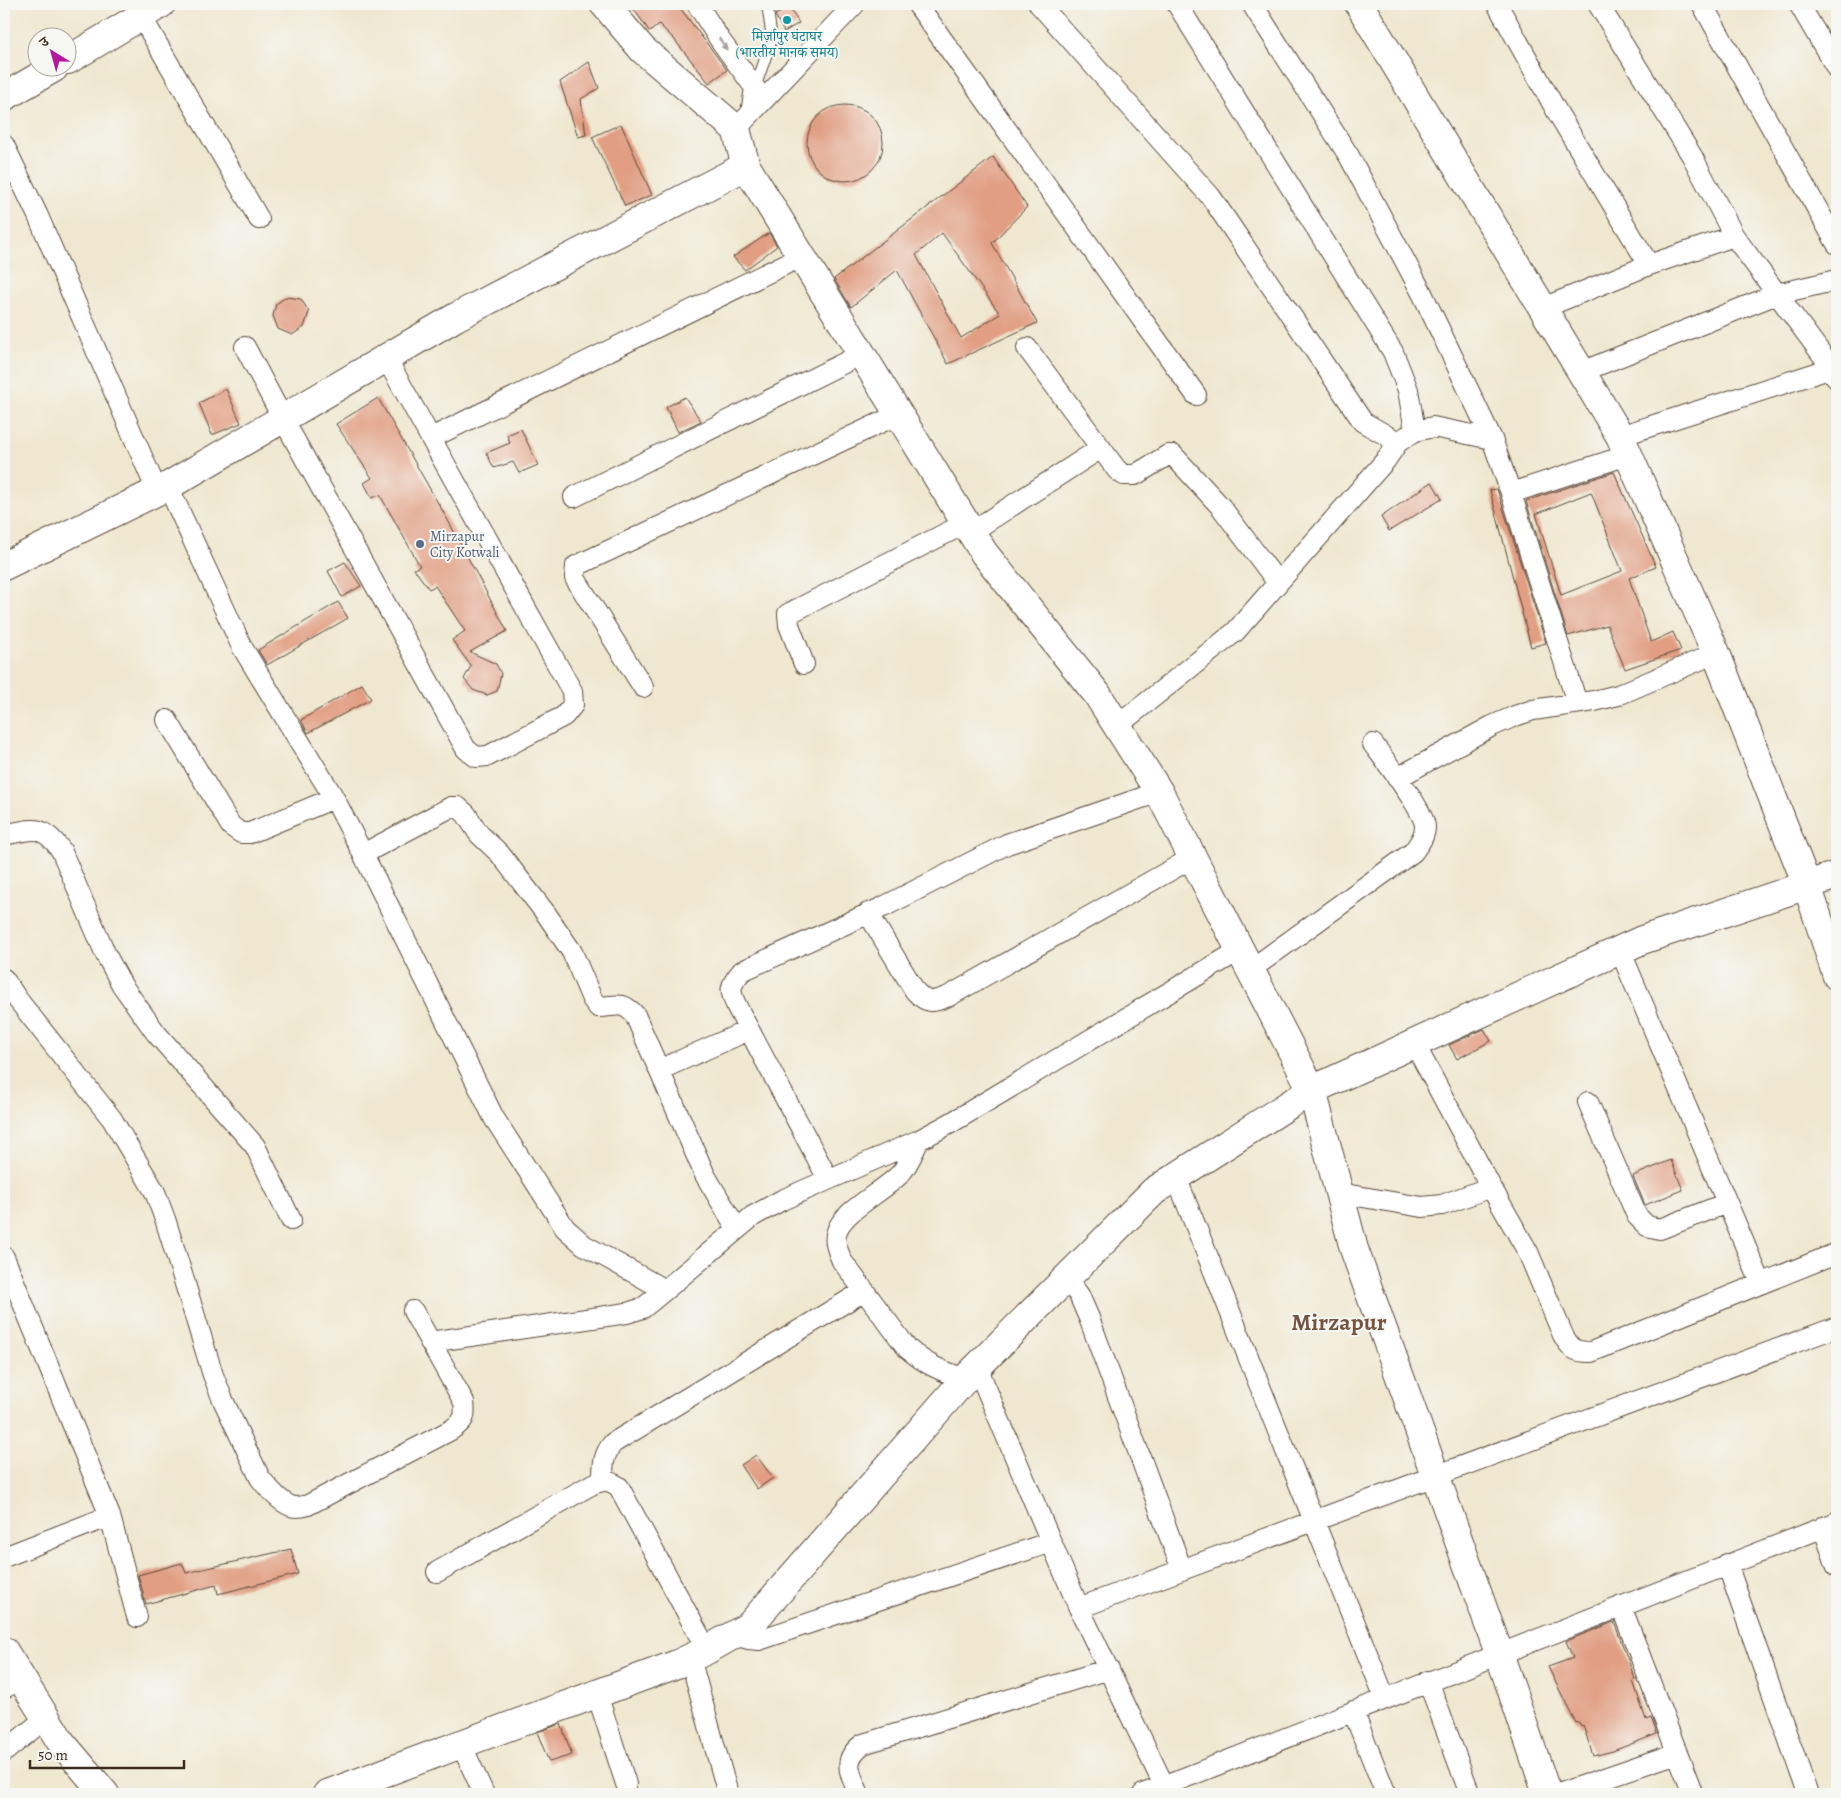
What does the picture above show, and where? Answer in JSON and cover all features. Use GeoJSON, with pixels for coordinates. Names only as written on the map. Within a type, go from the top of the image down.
{"type":"FeatureCollection","features":[{"type":"Feature","properties":{"kind":"street"},"geometry":{"type":"LineString","coordinates":[[604,4],[644,50],[743,121]]}},
{"type":"Feature","properties":{"kind":"street"},"geometry":{"type":"LineString","coordinates":[[696,4],[755,88],[743,121],[746,166],[984,553],[1097,694],[1158,792],[1312,1090],[1354,1249],[1499,1653],[1547,1794]]}},
{"type":"Feature","properties":{"kind":"street"},"geometry":{"type":"LineString","coordinates":[[743,121],[854,4]]}},
{"type":"Feature","properties":{"kind":"street"},"geometry":{"type":"LineString","coordinates":[[1039,4],[1211,197],[1363,422],[1398,442]]}},
{"type":"Feature","properties":{"kind":"street"},"geometry":{"type":"LineString","coordinates":[[1177,4],[1393,352],[1408,390],[1415,431]]}},
{"type":"Feature","properties":{"kind":"street"},"geometry":{"type":"LineString","coordinates":[[1252,4],[1349,156],[1422,294],[1492,439],[1511,493],[1577,703]]}},
{"type":"Feature","properties":{"kind":"street"},"geometry":{"type":"LineString","coordinates":[[1359,4],[1624,446],[1716,654],[1807,885],[1837,976]]}},
{"type":"Feature","properties":{"kind":"street"},"geometry":{"type":"LineString","coordinates":[[1497,4],[1556,110],[1649,265]]}},
{"type":"Feature","properties":{"kind":"street"},"geometry":{"type":"LineString","coordinates":[[1511,493],[1624,446],[1835,373],[1734,236],[1692,156],[1598,4]]}},
{"type":"Feature","properties":{"kind":"street"},"geometry":{"type":"LineString","coordinates":[[1702,4],[1837,244]]}},
{"type":"Feature","properties":{"kind":"street"},"geometry":{"type":"LineString","coordinates":[[1799,4],[1837,69]]}},
{"type":"Feature","properties":{"kind":"street"},"geometry":{"type":"LineString","coordinates":[[926,7],[1196,396]]}},
{"type":"Feature","properties":{"kind":"street"},"geometry":{"type":"LineString","coordinates":[[78,54],[151,10],[258,218]]}},
{"type":"Feature","properties":{"kind":"street"},"geometry":{"type":"LineString","coordinates":[[4,97],[37,78]]}},
{"type":"Feature","properties":{"kind":"street"},"geometry":{"type":"LineString","coordinates":[[4,145],[163,488],[242,647],[334,798],[494,1118],[565,1228],[584,1245],[665,1290]]}},
{"type":"Feature","properties":{"kind":"street"},"geometry":{"type":"LineString","coordinates":[[4,566],[163,488],[456,317],[746,166]]}},
{"type":"Feature","properties":{"kind":"street"},"geometry":{"type":"LineString","coordinates":[[1543,308],[1649,265],[1734,236]]}},
{"type":"Feature","properties":{"kind":"street"},"geometry":{"type":"LineString","coordinates":[[431,438],[802,256]]}},
{"type":"Feature","properties":{"kind":"street"},"geometry":{"type":"LineString","coordinates":[[1581,372],[1777,294],[1837,280]]}},
{"type":"Feature","properties":{"kind":"street"},"geometry":{"type":"LineString","coordinates":[[245,347],[282,419],[466,749],[476,757],[488,756],[564,716],[573,705],[572,691],[386,358]]}},
{"type":"Feature","properties":{"kind":"street"},"geometry":{"type":"LineString","coordinates":[[1027,348],[1117,470],[1124,475],[1135,475],[1168,455],[1178,458],[1221,507],[1278,583]]}},
{"type":"Feature","properties":{"kind":"street"},"geometry":{"type":"LineString","coordinates":[[574,497],[862,354]]}},
{"type":"Feature","properties":{"kind":"street"},"geometry":{"type":"LineString","coordinates":[[643,686],[575,578],[576,566],[899,414]]}},
{"type":"Feature","properties":{"kind":"street"},"geometry":{"type":"LineString","coordinates":[[1117,726],[1235,632],[1384,461],[1398,442],[1415,431],[1433,427],[1492,439]]}},
{"type":"Feature","properties":{"kind":"street"},"geometry":{"type":"LineString","coordinates":[[804,664],[789,625],[788,614],[969,527],[1101,448]]}},
{"type":"Feature","properties":{"kind":"street"},"geometry":{"type":"LineString","coordinates":[[1397,778],[1492,726],[1515,716],[1532,710],[1594,701],[1618,695],[1716,654]]}},
{"type":"Feature","properties":{"kind":"street"},"geometry":{"type":"LineString","coordinates":[[167,720],[231,826],[241,833],[250,832],[334,798]]}},
{"type":"Feature","properties":{"kind":"street"},"geometry":{"type":"LineString","coordinates":[[430,1342],[627,1313],[643,1308],[754,1216],[782,1200],[919,1140],[950,1124],[1245,960],[1413,852],[1422,838],[1425,827],[1420,813],[1374,744]]}},
{"type":"Feature","properties":{"kind":"street"},"geometry":{"type":"LineString","coordinates":[[828,1179],[731,994],[732,982],[742,971],[868,914],[1007,844],[1158,792]]}},
{"type":"Feature","properties":{"kind":"street"},"geometry":{"type":"LineString","coordinates":[[363,854],[451,807],[458,807],[466,814],[479,834],[500,854],[547,914],[572,952],[592,999],[598,1007],[618,1004],[628,1007],[635,1015],[706,1175],[737,1229]]}},
{"type":"Feature","properties":{"kind":"street"},"geometry":{"type":"LineString","coordinates":[[4,835],[38,830],[50,835],[61,850],[106,955],[122,985],[156,1033],[255,1146],[292,1220]]}},
{"type":"Feature","properties":{"kind":"street"},"geometry":{"type":"LineString","coordinates":[[868,914],[915,991],[924,1000],[933,1001],[949,996],[1192,858]]}},
{"type":"Feature","properties":{"kind":"street"},"geometry":{"type":"LineString","coordinates":[[327,1794],[597,1694],[698,1654],[749,1626],[971,1373],[1154,1191],[1312,1090],[1642,940],[1837,875]]}},
{"type":"Feature","properties":{"kind":"street"},"geometry":{"type":"LineString","coordinates":[[1620,950],[1761,1283]]}},
{"type":"Feature","properties":{"kind":"street"},"geometry":{"type":"LineString","coordinates":[[4,979],[18,1000],[112,1119],[155,1192],[220,1392],[260,1478],[268,1489],[286,1503],[295,1507],[308,1505],[462,1423],[466,1413],[464,1402],[413,1311]]}},
{"type":"Feature","properties":{"kind":"street"},"geometry":{"type":"LineString","coordinates":[[659,1070],[749,1030]]}},
{"type":"Feature","properties":{"kind":"street"},"geometry":{"type":"LineString","coordinates":[[1414,1043],[1528,1252],[1569,1346],[1578,1352],[1591,1352],[1837,1253]]}},
{"type":"Feature","properties":{"kind":"street"},"geometry":{"type":"LineString","coordinates":[[1588,1102],[1637,1216],[1647,1226],[1660,1229],[1727,1203]]}},
{"type":"Feature","properties":{"kind":"street"},"geometry":{"type":"LineString","coordinates":[[919,1140],[909,1161],[900,1174],[842,1219],[836,1232],[836,1245],[842,1261],[907,1348],[919,1359],[934,1368],[971,1373]]}},
{"type":"Feature","properties":{"kind":"street"},"geometry":{"type":"LineString","coordinates":[[1176,1177],[1385,1698]]}},
{"type":"Feature","properties":{"kind":"street"},"geometry":{"type":"LineString","coordinates":[[1339,1193],[1422,1207],[1442,1205],[1491,1187]]}},
{"type":"Feature","properties":{"kind":"street"},"geometry":{"type":"LineString","coordinates":[[4,1257],[110,1516],[137,1617]]}},
{"type":"Feature","properties":{"kind":"street"},"geometry":{"type":"LineString","coordinates":[[1066,1278],[1079,1295],[1089,1318],[1182,1570]]}},
{"type":"Feature","properties":{"kind":"street"},"geometry":{"type":"LineString","coordinates":[[602,1480],[603,1460],[613,1443],[864,1291]]}},
{"type":"Feature","properties":{"kind":"street"},"geometry":{"type":"LineString","coordinates":[[1080,1608],[1837,1327]]}},
{"type":"Feature","properties":{"kind":"street"},"geometry":{"type":"LineString","coordinates":[[971,1373],[1166,1790]]}},
{"type":"Feature","properties":{"kind":"street"},"geometry":{"type":"LineString","coordinates":[[437,1572],[591,1485],[602,1480],[610,1481],[619,1487],[698,1654],[728,1794]]}},
{"type":"Feature","properties":{"kind":"street"},"geometry":{"type":"LineString","coordinates":[[4,1557],[110,1516]]}},
{"type":"Feature","properties":{"kind":"street"},"geometry":{"type":"LineString","coordinates":[[1143,1794],[1166,1790],[1385,1698],[1830,1524],[1837,1568]]}},
{"type":"Feature","properties":{"kind":"street"},"geometry":{"type":"LineString","coordinates":[[734,1635],[748,1640],[760,1640],[1051,1542]]}},
{"type":"Feature","properties":{"kind":"street"},"geometry":{"type":"LineString","coordinates":[[1727,1564],[1808,1794]]}},
{"type":"Feature","properties":{"kind":"street"},"geometry":{"type":"LineString","coordinates":[[1621,1606],[1692,1794]]}},
{"type":"Feature","properties":{"kind":"street"},"geometry":{"type":"LineString","coordinates":[[4,1651],[13,1683],[46,1718],[62,1742],[106,1794]]}},
{"type":"Feature","properties":{"kind":"street"},"geometry":{"type":"LineString","coordinates":[[859,1794],[850,1771],[849,1760],[854,1751],[863,1744],[1109,1669]]}},
{"type":"Feature","properties":{"kind":"street"},"geometry":{"type":"LineString","coordinates":[[1428,1682],[1470,1794]]}},
{"type":"Feature","properties":{"kind":"street"},"geometry":{"type":"LineString","coordinates":[[597,1694],[626,1784]]}},
{"type":"Feature","properties":{"kind":"street"},"geometry":{"type":"LineString","coordinates":[[1353,1711],[1386,1794]]}},
{"type":"Feature","properties":{"kind":"street"},"geometry":{"type":"LineString","coordinates":[[4,1752],[46,1718]]}},
{"type":"Feature","properties":{"kind":"street"},"geometry":{"type":"LineString","coordinates":[[462,1744],[484,1794]]}},
{"type":"Feature","properties":{"kind":"street"},"geometry":{"type":"LineString","coordinates":[[1558,1794],[1677,1753]]}},
{"type":"Feature","properties":{"kind":"lane"},"geometry":{"type":"LineString","coordinates":[[755,88],[772,39],[767,4]]}},
{"type":"Feature","properties":{"kind":"building"},"geometry":{"type":"Polygon","coordinates":[[[630,4],[677,4],[727,70],[709,83],[674,39],[659,24],[650,32],[630,4]]]}},
{"type":"Feature","properties":{"kind":"building"},"geometry":{"type":"Polygon","coordinates":[[[789,7],[799,23],[784,32],[775,15],[789,7]]]}},
{"type":"Feature","properties":{"kind":"building"},"geometry":{"type":"Polygon","coordinates":[[[589,62],[599,88],[581,99],[586,135],[578,137],[560,82],[589,62]]]}},
{"type":"Feature","properties":{"kind":"building"},"geometry":{"type":"Polygon","coordinates":[[[845,105],[859,108],[872,116],[880,129],[883,143],[880,157],[872,170],[859,178],[845,181],[831,178],[818,170],[810,157],[807,143],[810,129],[818,116],[831,108],[845,105]]]}},
{"type":"Feature","properties":{"kind":"building"},"geometry":{"type":"Polygon","coordinates":[[[621,124],[652,195],[625,206],[592,137],[621,124]]]}},
{"type":"Feature","properties":{"kind":"building"},"geometry":{"type":"Polygon","coordinates":[[[993,157],[1027,207],[992,243],[1037,323],[948,364],[897,270],[851,307],[834,279],[993,157]],[[942,233],[916,255],[961,338],[1000,314],[942,233]]]}},
{"type":"Feature","properties":{"kind":"building"},"geometry":{"type":"Polygon","coordinates":[[[769,233],[777,246],[745,270],[733,257],[769,233]]]}},
{"type":"Feature","properties":{"kind":"building"},"geometry":{"type":"Polygon","coordinates":[[[286,297],[301,299],[309,312],[304,327],[292,335],[278,329],[273,316],[276,304],[286,297]]]}},
{"type":"Feature","properties":{"kind":"building"},"geometry":{"type":"Polygon","coordinates":[[[226,389],[241,423],[212,435],[199,403],[226,389]]]}},
{"type":"Feature","properties":{"kind":"building"},"geometry":{"type":"Polygon","coordinates":[[[685,397],[701,421],[678,432],[666,407],[685,397]]]}},
{"type":"Feature","properties":{"kind":"building"},"geometry":{"type":"Polygon","coordinates":[[[378,398],[450,524],[507,631],[470,652],[496,664],[501,674],[497,691],[487,695],[473,690],[464,679],[471,666],[452,640],[465,631],[435,586],[429,589],[414,569],[420,566],[380,495],[372,498],[364,483],[372,478],[336,424],[378,398]]]}},
{"type":"Feature","properties":{"kind":"building"},"geometry":{"type":"Polygon","coordinates":[[[521,429],[538,465],[519,473],[513,462],[494,468],[486,453],[510,443],[507,435],[521,429]]]}},
{"type":"Feature","properties":{"kind":"building"},"geometry":{"type":"Polygon","coordinates":[[[1614,472],[1656,567],[1629,578],[1651,642],[1673,632],[1681,650],[1625,669],[1607,625],[1568,636],[1526,501],[1614,472]],[[1591,492],[1536,514],[1561,595],[1622,571],[1591,492]]]}},
{"type":"Feature","properties":{"kind":"building"},"geometry":{"type":"Polygon","coordinates":[[[1432,482],[1442,499],[1389,531],[1381,517],[1432,482]]]}},
{"type":"Feature","properties":{"kind":"building"},"geometry":{"type":"Polygon","coordinates":[[[1497,489],[1546,643],[1531,647],[1490,490],[1497,489]]]}},
{"type":"Feature","properties":{"kind":"building"},"geometry":{"type":"Polygon","coordinates":[[[345,562],[361,586],[342,597],[328,571],[345,562]]]}},
{"type":"Feature","properties":{"kind":"building"},"geometry":{"type":"Polygon","coordinates":[[[338,602],[348,618],[267,665],[258,650],[338,602]]]}},
{"type":"Feature","properties":{"kind":"building"},"geometry":{"type":"Polygon","coordinates":[[[362,684],[371,699],[308,733],[301,720],[362,684]]]}},
{"type":"Feature","properties":{"kind":"building"},"geometry":{"type":"Polygon","coordinates":[[[1484,1029],[1491,1041],[1457,1059],[1449,1045],[1484,1029]]]}},
{"type":"Feature","properties":{"kind":"building"},"geometry":{"type":"Polygon","coordinates":[[[1671,1160],[1683,1190],[1645,1205],[1633,1176],[1671,1160]]]}},
{"type":"Feature","properties":{"kind":"building"},"geometry":{"type":"Polygon","coordinates":[[[756,1455],[773,1478],[757,1489],[741,1465],[756,1455]]]}},
{"type":"Feature","properties":{"kind":"building"},"geometry":{"type":"Polygon","coordinates":[[[291,1549],[298,1574],[218,1594],[216,1585],[146,1604],[138,1575],[182,1563],[186,1573],[291,1549]]]}},
{"type":"Feature","properties":{"kind":"building"},"geometry":{"type":"Polygon","coordinates":[[[1614,1622],[1635,1679],[1633,1681],[1646,1720],[1651,1718],[1657,1734],[1613,1751],[1593,1756],[1583,1725],[1581,1726],[1579,1722],[1576,1723],[1548,1667],[1573,1658],[1566,1641],[1614,1622]]]}},
{"type":"Feature","properties":{"kind":"building"},"geometry":{"type":"Polygon","coordinates":[[[561,1724],[572,1755],[549,1762],[537,1732],[561,1724]]]}},
{"type":"Feature","properties":{"kind":"place","name":"मिर्ज़ापुर घंटाघर (भारतीय मानक समय)"},"geometry":{"type":"Point","coordinates":[787,20]}},
{"type":"Feature","properties":{"kind":"place","name":"Mirzapur City Kotwali"},"geometry":{"type":"Point","coordinates":[420,544]}},
{"type":"Feature","properties":{"kind":"district","name":"Mirzapur"},"geometry":{"type":"Point","coordinates":[1339,1322]}}]}
